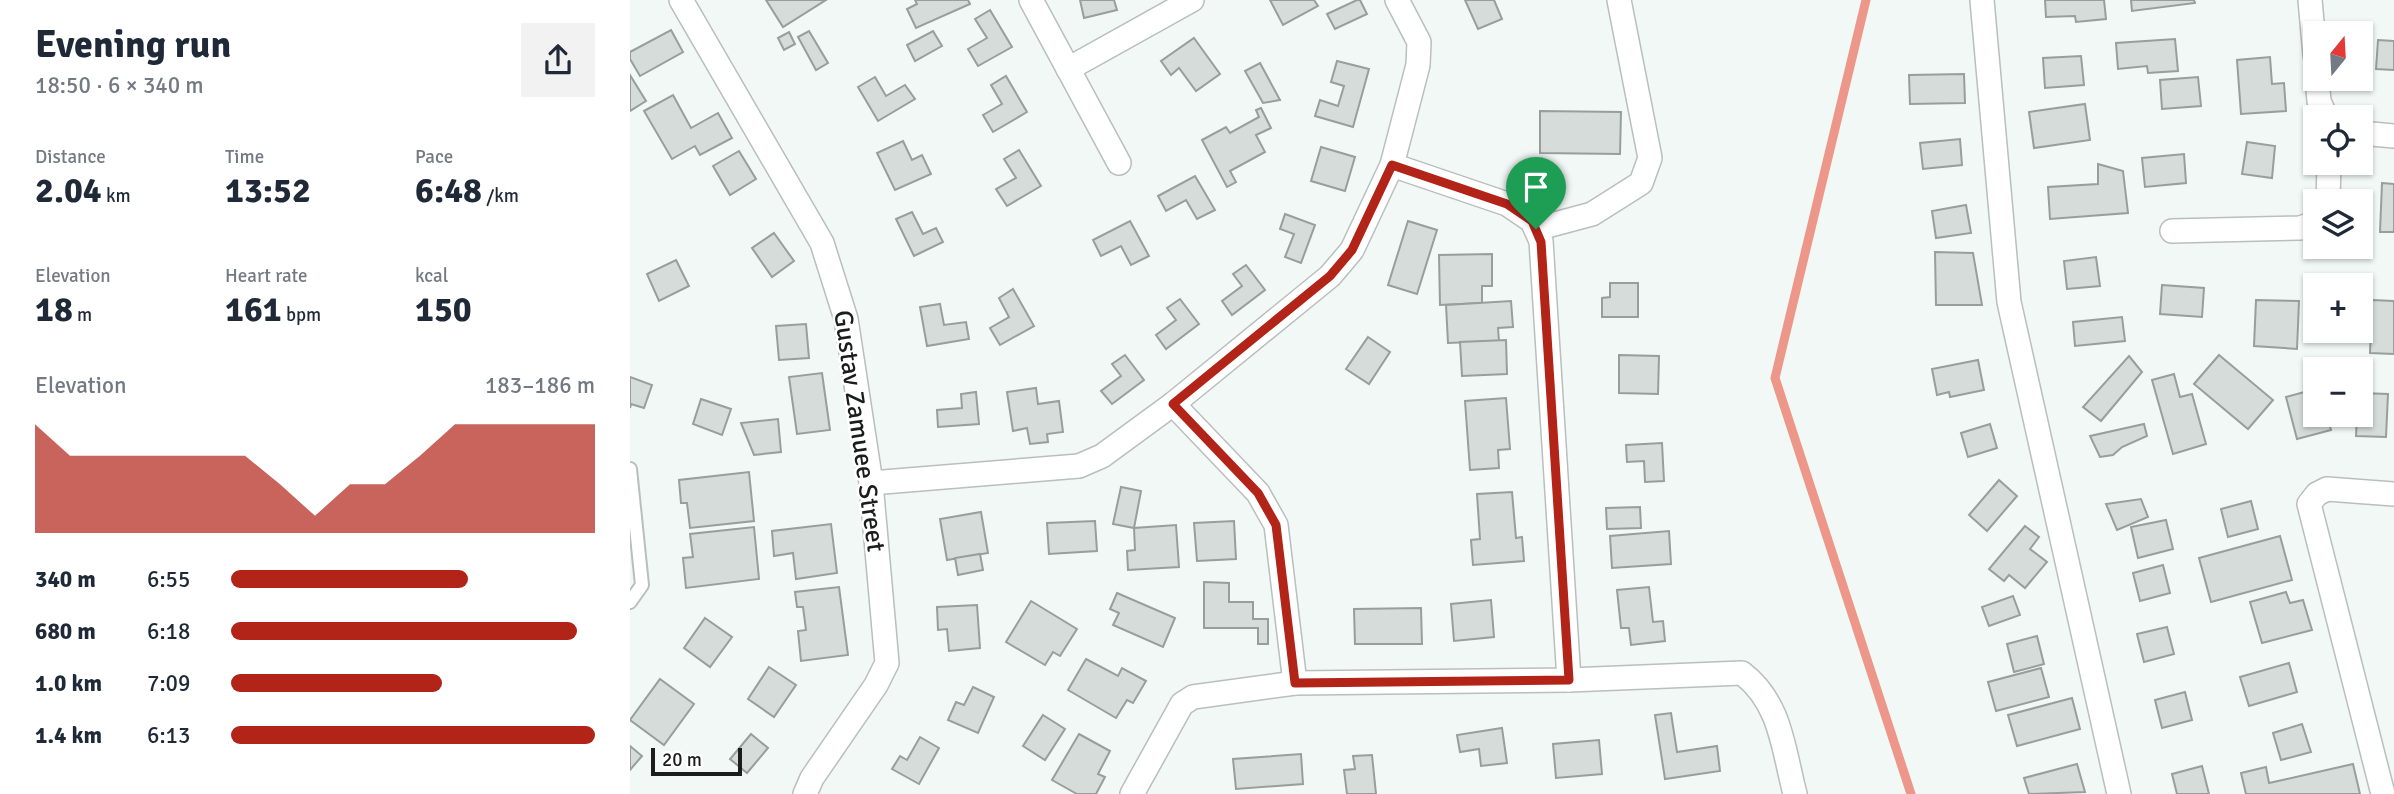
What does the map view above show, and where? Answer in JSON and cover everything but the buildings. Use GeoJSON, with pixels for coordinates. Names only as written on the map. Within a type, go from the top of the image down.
{"type":"FeatureCollection","features":[{"type":"Feature","properties":{"kind":"street","name":"Gustav Zamuee Street"},"geometry":{"type":"LineString","coordinates":[[681,0],[822,243],[846,320],[871,483],[887,663],[876,685],[812,778],[805,794]]}},
{"type":"Feature","properties":{"kind":"street"},"geometry":{"type":"LineString","coordinates":[[1031,0],[1119,163]]}},
{"type":"Feature","properties":{"kind":"street"},"geometry":{"type":"LineString","coordinates":[[1068,69],[1192,0]]}},
{"type":"Feature","properties":{"kind":"street"},"geometry":{"type":"LineString","coordinates":[[871,483],[1079,466],[1102,456],[1173,404],[1330,276],[1352,250],[1392,165],[1418,65],[1419,42],[1397,0]]}},
{"type":"Feature","properties":{"kind":"street"},"geometry":{"type":"LineString","coordinates":[[1536,229],[1592,214],[1641,183],[1646,171],[1650,158],[1619,0]]}},
{"type":"Feature","properties":{"kind":"street"},"geometry":{"type":"LineString","coordinates":[[1982,0],[2009,302],[2119,794]]}},
{"type":"Feature","properties":{"kind":"street"},"geometry":{"type":"LineString","coordinates":[[2311,0],[2313,21]]}},
{"type":"Feature","properties":{"kind":"street"},"geometry":{"type":"LineString","coordinates":[[2373,134],[2394,136]]}},
{"type":"Feature","properties":{"kind":"street"},"geometry":{"type":"LineString","coordinates":[[1392,165],[1507,204],[1532,221],[1541,242],[1569,680]]}},
{"type":"Feature","properties":{"kind":"street"},"geometry":{"type":"LineString","coordinates":[[2172,231],[2303,227]]}},
{"type":"Feature","properties":{"kind":"street"},"geometry":{"type":"LineString","coordinates":[[1173,404],[1258,493],[1276,525],[1295,683]]}},
{"type":"Feature","properties":{"kind":"street"},"geometry":{"type":"LineString","coordinates":[[2383,794],[2309,504],[2316,494],[2327,489],[2394,494]]}},
{"type":"Feature","properties":{"kind":"street"},"geometry":{"type":"LineString","coordinates":[[1132,794],[1182,704],[1193,697],[1295,683],[1569,680],[1742,673],[1756,684],[1774,711],[1794,794]]}},
{"type":"Feature","properties":{"kind":"lane"},"geometry":{"type":"LineString","coordinates":[[630,469],[642,585],[630,602]]}},
{"type":"Feature","properties":{"kind":"waterway"},"geometry":{"type":"LineString","coordinates":[[1866,0],[1775,378],[1911,794]]}},
{"type":"Feature","properties":{"kind":"route"},"geometry":{"type":"LineString","coordinates":[[1392,165],[1507,204],[1532,221],[1536,229],[1541,242],[1569,680],[1295,683],[1276,525],[1258,493],[1173,404],[1330,276],[1352,250],[1392,165]]}}]}
